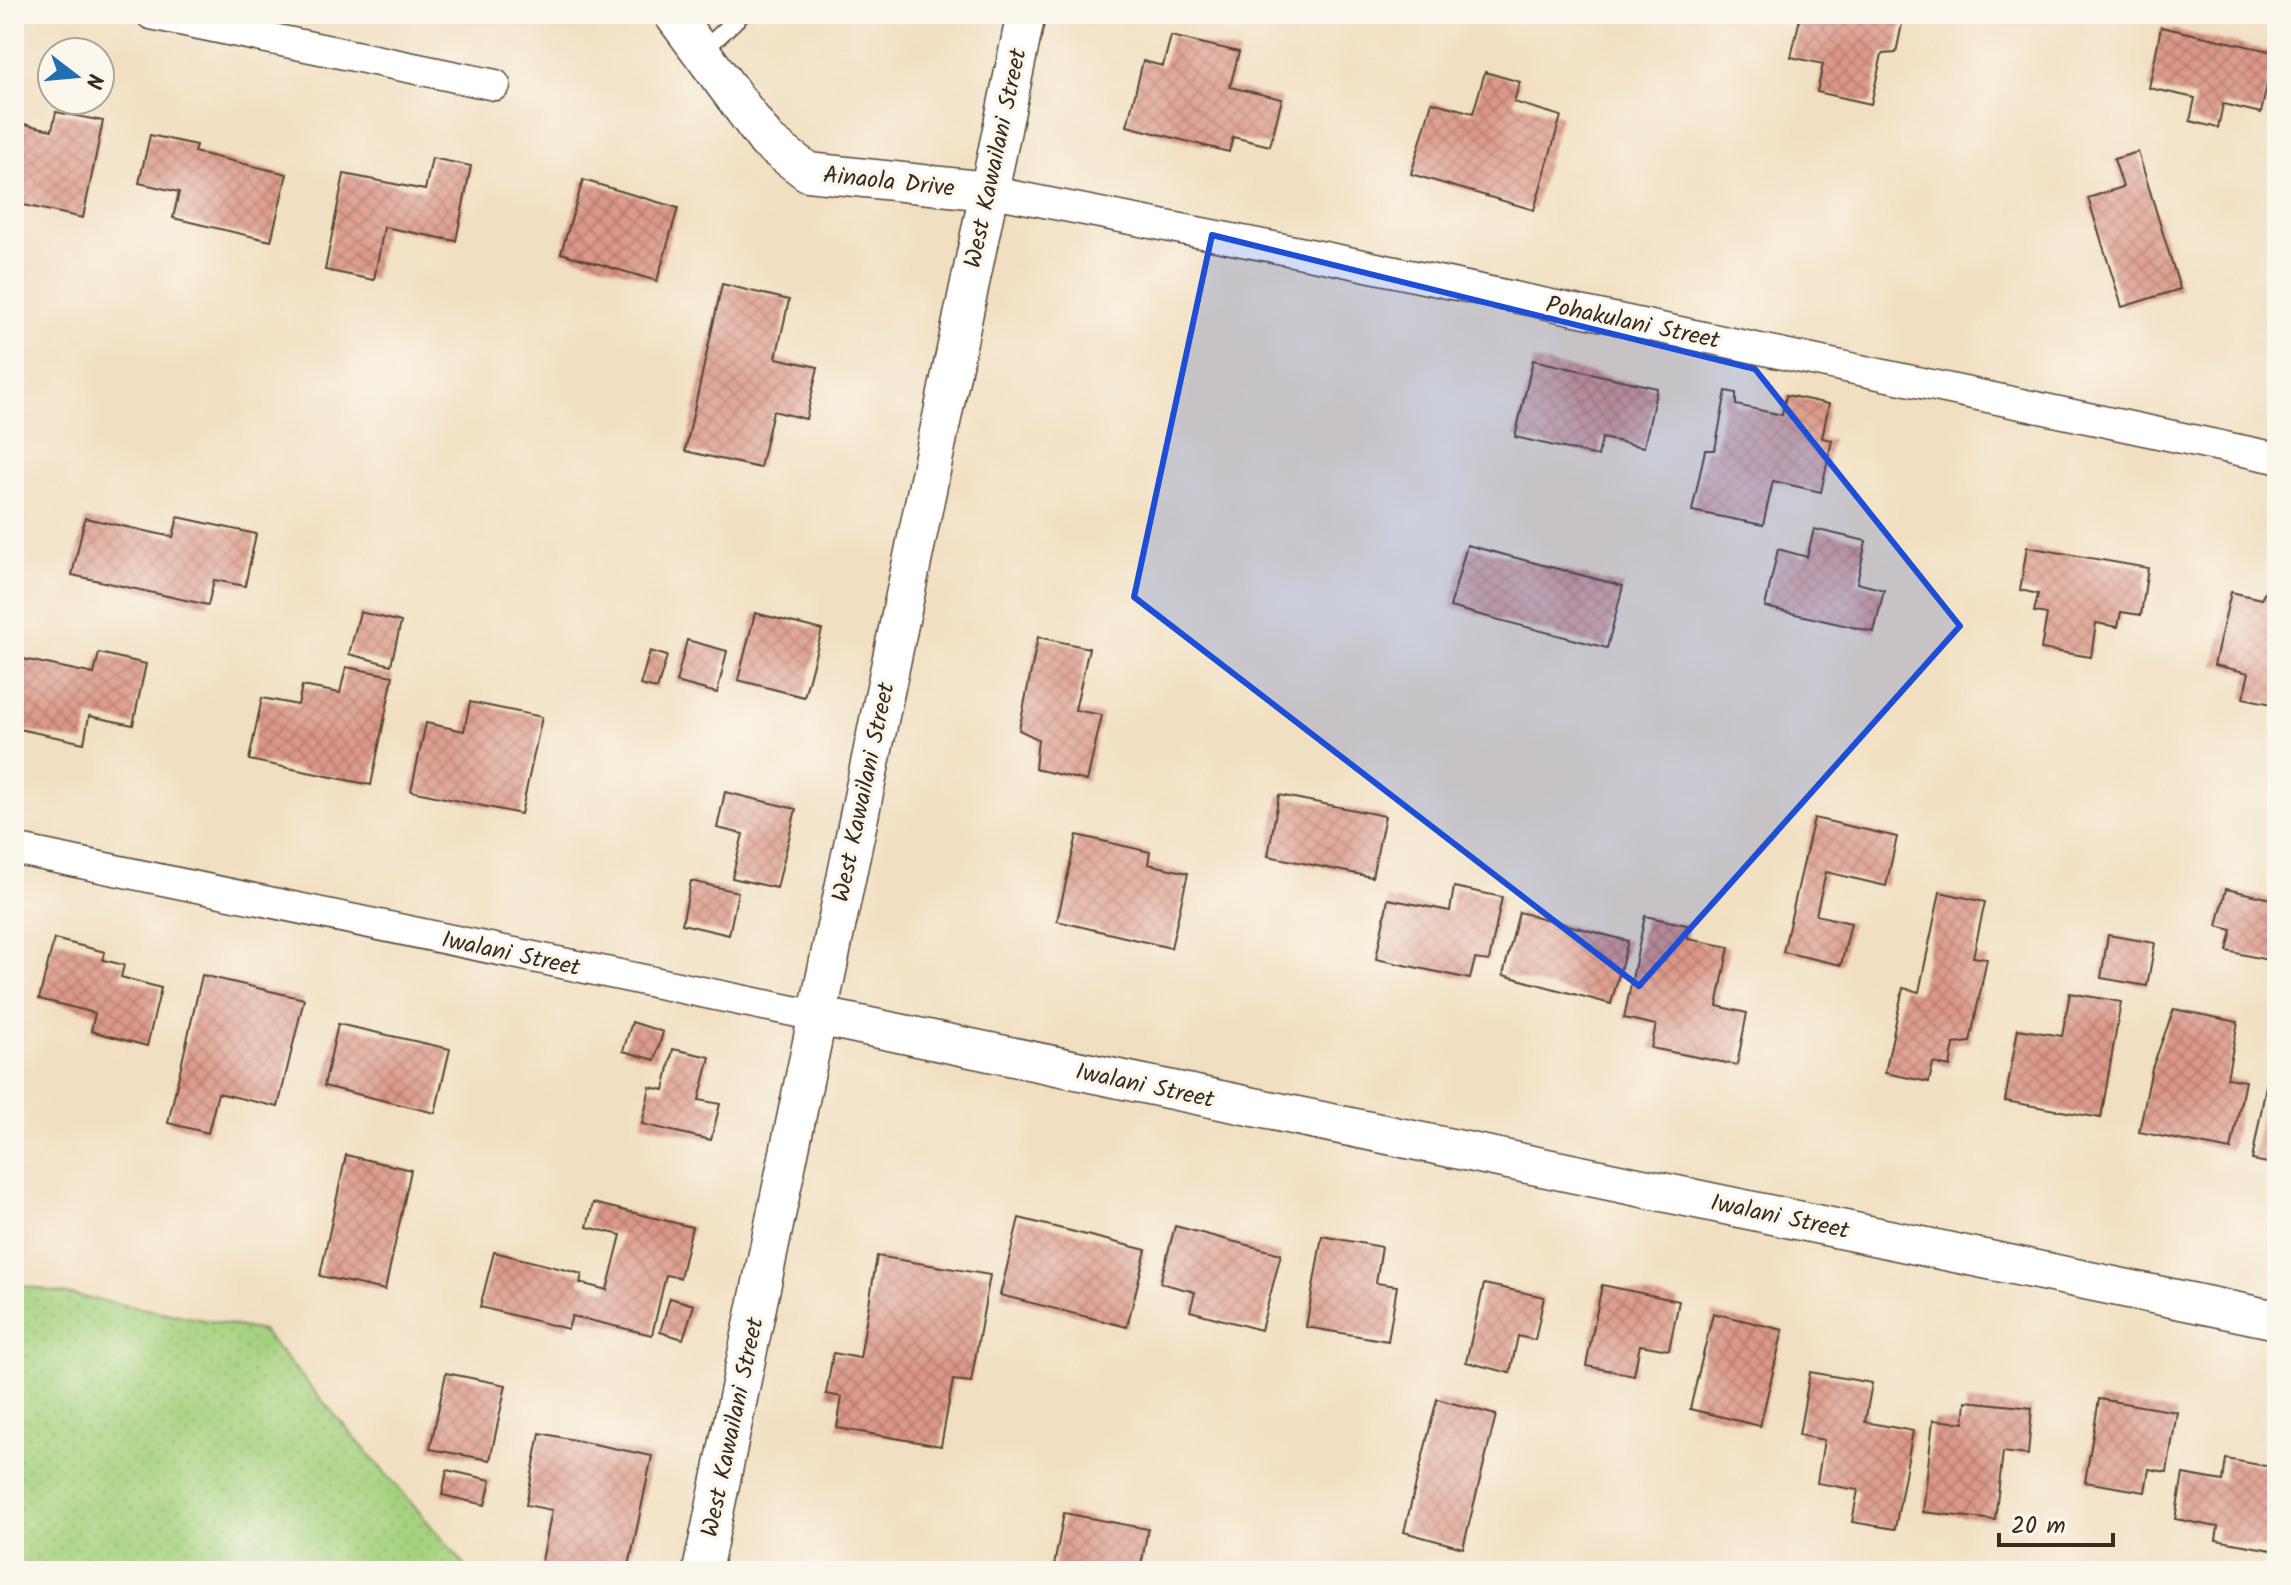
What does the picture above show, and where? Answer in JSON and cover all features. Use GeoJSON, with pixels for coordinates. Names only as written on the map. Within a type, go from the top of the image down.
{"type":"FeatureCollection","features":[{"type":"Feature","properties":{"kind":"street"},"geometry":{"type":"LineString","coordinates":[[151,14],[196,18],[495,85]]}},
{"type":"Feature","properties":{"kind":"street","name":"Ainaola Drive"},"geometry":{"type":"LineString","coordinates":[[673,14],[767,141],[808,172],[988,191]]}},
{"type":"Feature","properties":{"kind":"street","name":"West Kawailani Street"},"geometry":{"type":"LineString","coordinates":[[702,1571],[1026,14]]}},
{"type":"Feature","properties":{"kind":"street","name":"Pohakulani Street"},"geometry":{"type":"LineString","coordinates":[[988,191],[1360,265],[2277,458]]}},
{"type":"Feature","properties":{"kind":"street","name":"Iwalani Street"},"geometry":{"type":"LineString","coordinates":[[14,849],[2277,1320]]}},
{"type":"Feature","properties":{"kind":"lane"},"geometry":{"type":"LineString","coordinates":[[702,52],[742,14]]}},
{"type":"Feature","properties":{"kind":"highlighted area"},"geometry":{"type":"Polygon","coordinates":[[[1212,235],[1755,369],[1960,626],[1639,986],[1134,597],[1212,235]]]}},
{"type":"Feature","properties":{"kind":"green space"},"geometry":{"type":"Polygon","coordinates":[[[14,1284],[262,1331],[465,1565],[464,1571],[14,1571],[14,1284]]]}},
{"type":"Feature","properties":{"kind":"building"},"geometry":{"type":"Polygon","coordinates":[[[1801,14],[1904,14],[1896,53],[1882,54],[1871,104],[1817,92],[1823,64],[1791,57],[1801,14]]]}},
{"type":"Feature","properties":{"kind":"building"},"geometry":{"type":"Polygon","coordinates":[[[2161,27],[2274,52],[2261,113],[2223,104],[2218,128],[2190,121],[2195,98],[2149,88],[2161,27]]]}},
{"type":"Feature","properties":{"kind":"building"},"geometry":{"type":"Polygon","coordinates":[[[1171,36],[1239,52],[1230,87],[1282,99],[1270,146],[1233,137],[1229,152],[1127,126],[1143,61],[1163,66],[1171,36]]]}},
{"type":"Feature","properties":{"kind":"building"},"geometry":{"type":"Polygon","coordinates":[[[1485,72],[1520,82],[1514,102],[1561,116],[1534,210],[1411,174],[1432,102],[1473,113],[1485,72]]]}},
{"type":"Feature","properties":{"kind":"building"},"geometry":{"type":"Polygon","coordinates":[[[55,116],[103,121],[83,218],[14,203],[14,122],[52,130],[55,116]]]}},
{"type":"Feature","properties":{"kind":"building"},"geometry":{"type":"Polygon","coordinates":[[[150,135],[196,145],[194,152],[287,174],[271,241],[173,218],[179,192],[139,183],[150,135]]]}},
{"type":"Feature","properties":{"kind":"building"},"geometry":{"type":"Polygon","coordinates":[[[2138,152],[2180,289],[2122,307],[2088,198],[2123,187],[2114,159],[2138,152]]]}},
{"type":"Feature","properties":{"kind":"building"},"geometry":{"type":"Polygon","coordinates":[[[432,158],[471,166],[456,241],[384,227],[374,280],[325,270],[344,174],[425,190],[432,158]]]}},
{"type":"Feature","properties":{"kind":"building"},"geometry":{"type":"Polygon","coordinates":[[[583,180],[678,208],[657,281],[561,253],[583,180]]]}},
{"type":"Feature","properties":{"kind":"building"},"geometry":{"type":"Polygon","coordinates":[[[722,284],[789,300],[776,358],[818,367],[806,419],[773,411],[760,468],[685,451],[722,284]]]}},
{"type":"Feature","properties":{"kind":"building"},"geometry":{"type":"Polygon","coordinates":[[[1533,360],[1657,388],[1644,447],[1602,438],[1598,456],[1515,437],[1533,360]]]}},
{"type":"Feature","properties":{"kind":"building"},"geometry":{"type":"Polygon","coordinates":[[[1726,391],[1736,393],[1736,405],[1782,415],[1786,395],[1829,404],[1822,438],[1832,440],[1821,492],[1773,481],[1763,525],[1692,511],[1705,450],[1715,450],[1726,391]]]}},
{"type":"Feature","properties":{"kind":"building"},"geometry":{"type":"Polygon","coordinates":[[[178,517],[256,534],[245,586],[214,580],[208,605],[72,575],[85,518],[173,537],[178,517]]]}},
{"type":"Feature","properties":{"kind":"building"},"geometry":{"type":"Polygon","coordinates":[[[1814,529],[1866,541],[1857,583],[1884,590],[1874,632],[1765,607],[1778,549],[1807,557],[1814,529]]]}},
{"type":"Feature","properties":{"kind":"building"},"geometry":{"type":"Polygon","coordinates":[[[1467,545],[1623,586],[1607,648],[1450,607],[1467,545]]]}},
{"type":"Feature","properties":{"kind":"building"},"geometry":{"type":"Polygon","coordinates":[[[2027,547],[2148,568],[2141,615],[2121,612],[2118,627],[2096,623],[2091,657],[2041,649],[2047,614],[2034,612],[2038,594],[2020,590],[2027,547]]]}},
{"type":"Feature","properties":{"kind":"building"},"geometry":{"type":"Polygon","coordinates":[[[2269,586],[2277,588],[2277,705],[2243,698],[2249,673],[2214,665],[2231,592],[2261,599],[2269,586]]]}},
{"type":"Feature","properties":{"kind":"building"},"geometry":{"type":"Polygon","coordinates":[[[360,612],[401,622],[391,665],[349,654],[360,612]]]}},
{"type":"Feature","properties":{"kind":"building"},"geometry":{"type":"Polygon","coordinates":[[[755,613],[822,630],[804,697],[738,680],[755,613]]]}},
{"type":"Feature","properties":{"kind":"building"},"geometry":{"type":"Polygon","coordinates":[[[1038,637],[1089,648],[1075,710],[1102,715],[1087,781],[1035,769],[1038,739],[1019,730],[1038,637]]]}},
{"type":"Feature","properties":{"kind":"building"},"geometry":{"type":"Polygon","coordinates":[[[687,640],[727,651],[717,693],[676,682],[687,640]]]}},
{"type":"Feature","properties":{"kind":"building"},"geometry":{"type":"Polygon","coordinates":[[[650,651],[667,656],[657,689],[640,685],[650,651]]]}},
{"type":"Feature","properties":{"kind":"building"},"geometry":{"type":"Polygon","coordinates":[[[99,653],[146,664],[133,725],[89,716],[84,743],[14,728],[14,657],[94,674],[99,653]]]}},
{"type":"Feature","properties":{"kind":"building"},"geometry":{"type":"Polygon","coordinates":[[[346,667],[393,676],[371,785],[249,760],[262,698],[298,705],[302,686],[340,693],[346,667]]]}},
{"type":"Feature","properties":{"kind":"building"},"geometry":{"type":"Polygon","coordinates":[[[470,702],[542,717],[521,814],[411,791],[426,723],[464,731],[470,702]]]}},
{"type":"Feature","properties":{"kind":"building"},"geometry":{"type":"Polygon","coordinates":[[[725,792],[796,809],[777,888],[732,878],[743,834],[717,828],[725,792]]]}},
{"type":"Feature","properties":{"kind":"building"},"geometry":{"type":"Polygon","coordinates":[[[1279,795],[1385,816],[1372,877],[1268,856],[1279,795]]]}},
{"type":"Feature","properties":{"kind":"building"},"geometry":{"type":"Polygon","coordinates":[[[1814,818],[1897,837],[1886,886],[1826,872],[1816,915],[1851,923],[1841,965],[1783,952],[1814,818]]]}},
{"type":"Feature","properties":{"kind":"building"},"geometry":{"type":"Polygon","coordinates":[[[1077,835],[1150,852],[1148,864],[1188,873],[1171,948],[1057,921],[1077,835]]]}},
{"type":"Feature","properties":{"kind":"building"},"geometry":{"type":"Polygon","coordinates":[[[691,881],[738,892],[729,935],[682,924],[691,881]]]}},
{"type":"Feature","properties":{"kind":"building"},"geometry":{"type":"Polygon","coordinates":[[[1454,887],[1502,897],[1489,961],[1475,959],[1470,979],[1376,959],[1388,899],[1450,911],[1454,887]]]}},
{"type":"Feature","properties":{"kind":"building"},"geometry":{"type":"Polygon","coordinates":[[[2226,889],[2277,900],[2277,962],[2227,951],[2232,930],[2217,926],[2226,889]]]}},
{"type":"Feature","properties":{"kind":"building"},"geometry":{"type":"Polygon","coordinates":[[[1940,892],[1985,902],[1973,957],[1987,959],[1970,1042],[1954,1044],[1950,1067],[1933,1063],[1929,1082],[1885,1073],[1903,988],[1919,992],[1940,892]]]}},
{"type":"Feature","properties":{"kind":"building"},"geometry":{"type":"Polygon","coordinates":[[[1519,912],[1628,941],[1611,1004],[1503,975],[1519,912]]]}},
{"type":"Feature","properties":{"kind":"building"},"geometry":{"type":"Polygon","coordinates":[[[1645,916],[1687,925],[1688,939],[1729,947],[1717,1006],[1747,1013],[1737,1065],[1651,1048],[1656,1025],[1624,1018],[1645,916]]]}},
{"type":"Feature","properties":{"kind":"building"},"geometry":{"type":"Polygon","coordinates":[[[2108,935],[2155,943],[2147,986],[2101,978],[2108,935]]]}},
{"type":"Feature","properties":{"kind":"building"},"geometry":{"type":"Polygon","coordinates":[[[54,939],[105,952],[103,960],[124,965],[121,977],[161,988],[147,1046],[91,1031],[95,1013],[39,999],[54,939]]]}},
{"type":"Feature","properties":{"kind":"building"},"geometry":{"type":"Polygon","coordinates":[[[202,975],[304,999],[278,1107],[218,1093],[208,1133],[168,1123],[202,975]]]}},
{"type":"Feature","properties":{"kind":"building"},"geometry":{"type":"Polygon","coordinates":[[[2070,993],[2121,1002],[2101,1118],[2005,1101],[2018,1029],[2062,1036],[2070,993]]]}},
{"type":"Feature","properties":{"kind":"building"},"geometry":{"type":"Polygon","coordinates":[[[2174,1009],[2238,1022],[2227,1078],[2245,1081],[2231,1150],[2139,1132],[2152,1068],[2174,1009]]]}},
{"type":"Feature","properties":{"kind":"building"},"geometry":{"type":"Polygon","coordinates":[[[632,1022],[663,1032],[655,1060],[623,1051],[632,1022]]]}},
{"type":"Feature","properties":{"kind":"building"},"geometry":{"type":"Polygon","coordinates":[[[338,1024],[450,1049],[435,1113],[324,1086],[338,1024]]]}},
{"type":"Feature","properties":{"kind":"building"},"geometry":{"type":"Polygon","coordinates":[[[673,1049],[710,1057],[699,1100],[720,1104],[711,1140],[642,1124],[650,1087],[664,1090],[673,1049]]]}},
{"type":"Feature","properties":{"kind":"building"},"geometry":{"type":"Polygon","coordinates":[[[2267,1080],[2277,1082],[2277,1165],[2252,1160],[2267,1080]]]}},
{"type":"Feature","properties":{"kind":"building"},"geometry":{"type":"Polygon","coordinates":[[[346,1155],[411,1170],[385,1290],[320,1276],[346,1155]]]}},
{"type":"Feature","properties":{"kind":"building"},"geometry":{"type":"Polygon","coordinates":[[[593,1203],[692,1227],[680,1278],[666,1275],[652,1335],[572,1316],[568,1329],[480,1307],[494,1252],[582,1274],[580,1283],[607,1290],[621,1235],[587,1227],[593,1203]]]}},
{"type":"Feature","properties":{"kind":"building"},"geometry":{"type":"Polygon","coordinates":[[[1019,1218],[1146,1250],[1127,1327],[1000,1295],[1019,1218]]]}},
{"type":"Feature","properties":{"kind":"building"},"geometry":{"type":"Polygon","coordinates":[[[1175,1226],[1281,1254],[1261,1330],[1190,1311],[1195,1292],[1160,1283],[1175,1226]]]}},
{"type":"Feature","properties":{"kind":"building"},"geometry":{"type":"Polygon","coordinates":[[[1322,1236],[1382,1247],[1376,1283],[1397,1286],[1388,1341],[1306,1327],[1322,1236]]]}},
{"type":"Feature","properties":{"kind":"building"},"geometry":{"type":"Polygon","coordinates":[[[877,1256],[990,1275],[971,1382],[953,1380],[941,1446],[837,1428],[842,1397],[826,1394],[833,1353],[860,1358],[877,1256]]]}},
{"type":"Feature","properties":{"kind":"building"},"geometry":{"type":"Polygon","coordinates":[[[1484,1284],[1544,1297],[1535,1340],[1518,1336],[1510,1373],[1466,1362],[1484,1284]]]}},
{"type":"Feature","properties":{"kind":"building"},"geometry":{"type":"Polygon","coordinates":[[[1602,1285],[1679,1301],[1669,1350],[1640,1345],[1634,1375],[1586,1366],[1602,1285]]]}},
{"type":"Feature","properties":{"kind":"building"},"geometry":{"type":"Polygon","coordinates":[[[670,1298],[694,1305],[683,1339],[660,1332],[670,1298]]]}},
{"type":"Feature","properties":{"kind":"building"},"geometry":{"type":"Polygon","coordinates":[[[1713,1313],[1783,1330],[1760,1426],[1690,1409],[1713,1313]]]}},
{"type":"Feature","properties":{"kind":"building"},"geometry":{"type":"Polygon","coordinates":[[[1810,1372],[1872,1383],[1865,1422],[1913,1431],[1895,1529],[1852,1522],[1858,1490],[1817,1483],[1824,1440],[1799,1435],[1810,1372]]]}},
{"type":"Feature","properties":{"kind":"building"},"geometry":{"type":"Polygon","coordinates":[[[446,1373],[506,1385],[490,1460],[430,1449],[446,1373]]]}},
{"type":"Feature","properties":{"kind":"building"},"geometry":{"type":"Polygon","coordinates":[[[1437,1399],[1496,1415],[1463,1548],[1404,1532],[1437,1399]]]}},
{"type":"Feature","properties":{"kind":"building"},"geometry":{"type":"Polygon","coordinates":[[[2099,1399],[2177,1412],[2167,1472],[2149,1469],[2145,1492],[2085,1482],[2099,1399]]]}},
{"type":"Feature","properties":{"kind":"building"},"geometry":{"type":"Polygon","coordinates":[[[1966,1401],[2032,1408],[2028,1455],[2003,1452],[1995,1520],[1923,1512],[1933,1420],[1964,1423],[1966,1401]]]}},
{"type":"Feature","properties":{"kind":"building"},"geometry":{"type":"Polygon","coordinates":[[[540,1433],[652,1456],[628,1571],[540,1571],[552,1510],[526,1505],[540,1433]]]}},
{"type":"Feature","properties":{"kind":"building"},"geometry":{"type":"Polygon","coordinates":[[[2226,1459],[2277,1468],[2277,1551],[2216,1540],[2218,1527],[2175,1519],[2183,1474],[2223,1481],[2226,1459]]]}},
{"type":"Feature","properties":{"kind":"building"},"geometry":{"type":"Polygon","coordinates":[[[447,1470],[491,1480],[485,1505],[442,1495],[447,1470]]]}},
{"type":"Feature","properties":{"kind":"building"},"geometry":{"type":"Polygon","coordinates":[[[1064,1513],[1148,1529],[1140,1571],[1053,1571],[1064,1513]]]}}]}
